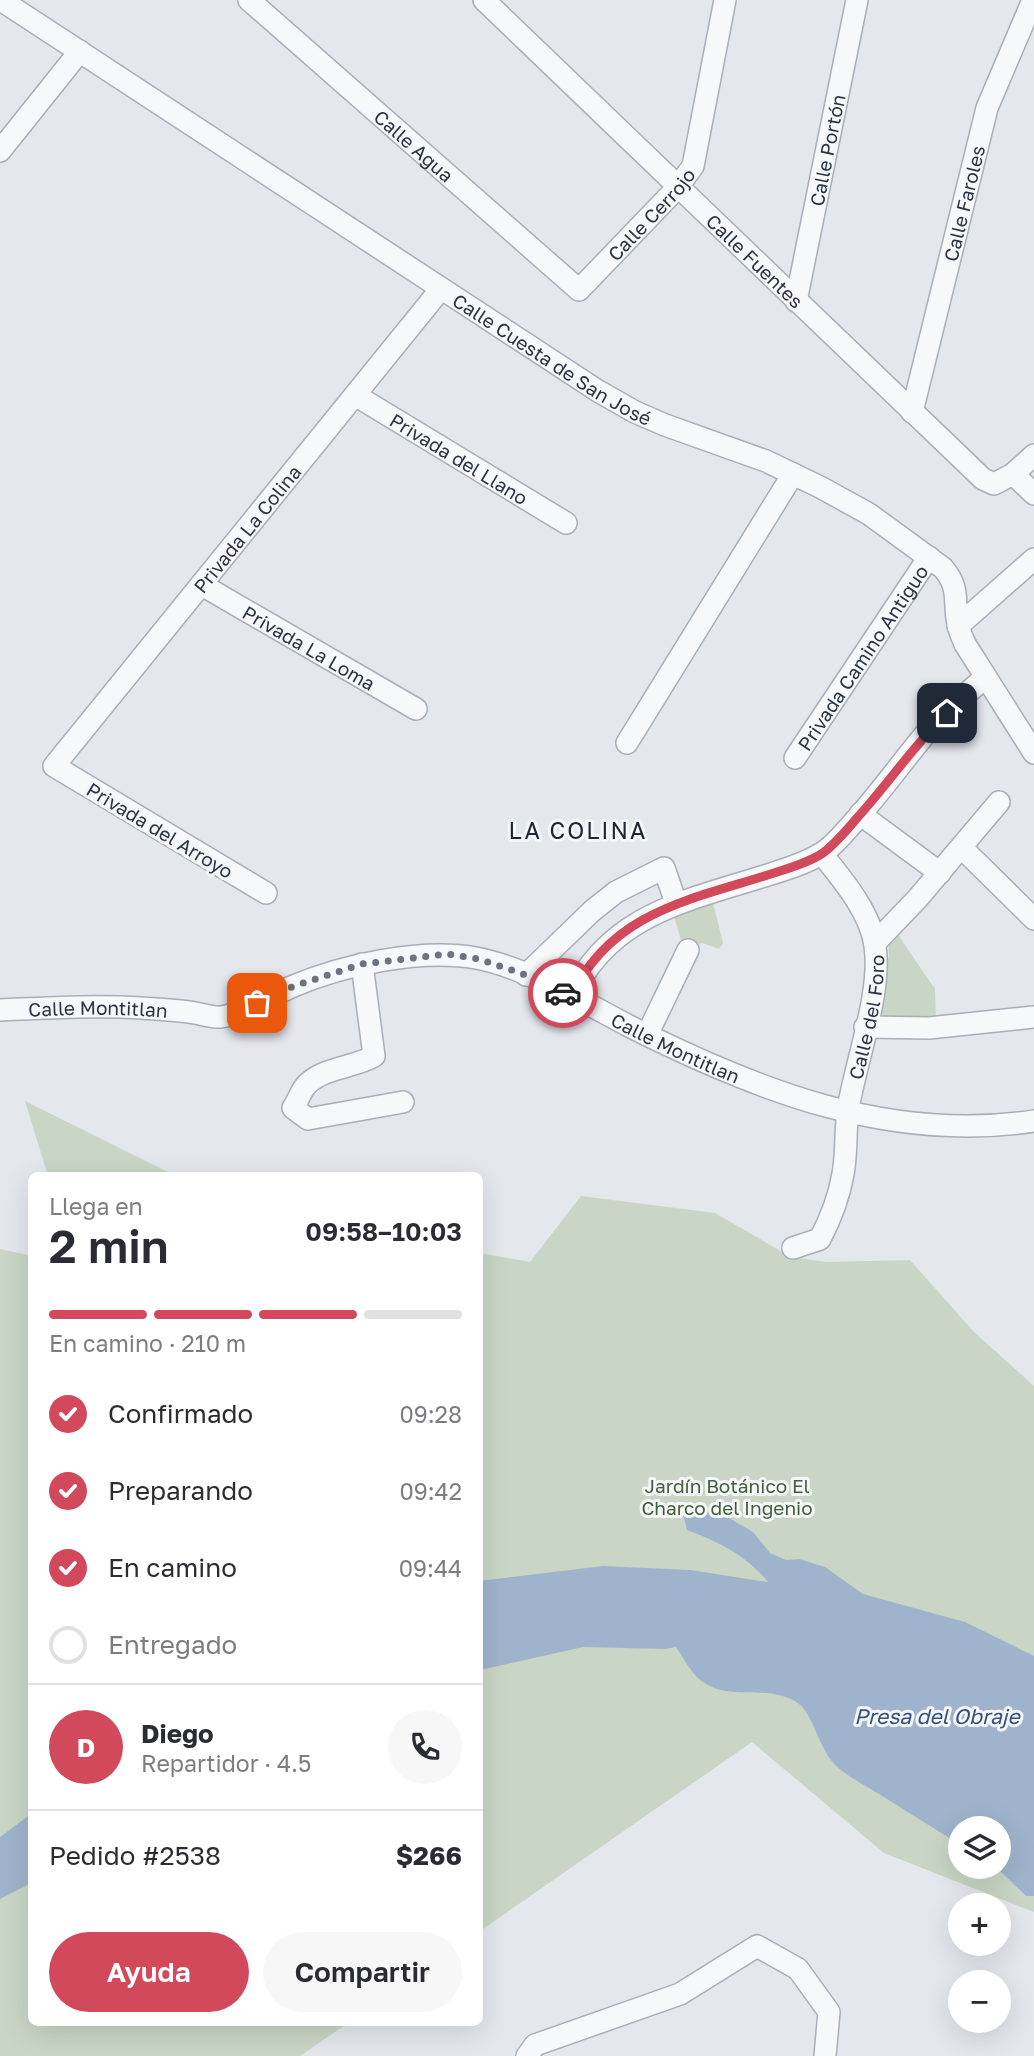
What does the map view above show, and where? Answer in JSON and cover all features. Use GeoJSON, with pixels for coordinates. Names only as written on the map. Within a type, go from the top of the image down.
{"type":"FeatureCollection","features":[{"type":"Feature","properties":{"kind":"street","name":"Calle Cuesta de San José"},"geometry":{"type":"LineString","coordinates":[[1,0],[598,391],[635,412],[793,474],[869,514],[929,557],[953,579],[958,626],[965,644],[1034,753]]}},
{"type":"Feature","properties":{"kind":"street","name":"Calle Agua"},"geometry":{"type":"LineString","coordinates":[[249,0],[579,290]]}},
{"type":"Feature","properties":{"kind":"street","name":"Calle Fuentes"},"geometry":{"type":"LineString","coordinates":[[484,0],[983,480],[994,484],[1013,474]]}},
{"type":"Feature","properties":{"kind":"street","name":"Calle Cerrojo"},"geometry":{"type":"LineString","coordinates":[[579,290],[677,188],[693,166],[725,0]]}},
{"type":"Feature","properties":{"kind":"street","name":"Calle Portón"},"geometry":{"type":"LineString","coordinates":[[796,301],[857,0]]}},
{"type":"Feature","properties":{"kind":"street","name":"Calle Faroles"},"geometry":{"type":"LineString","coordinates":[[912,412],[987,108],[1034,0]]}},
{"type":"Feature","properties":{"kind":"street"},"geometry":{"type":"LineString","coordinates":[[0,151],[80,51]]}},
{"type":"Feature","properties":{"kind":"street","name":"Privada La Colina"},"geometry":{"type":"LineString","coordinates":[[54,766],[440,290]]}},
{"type":"Feature","properties":{"kind":"street","name":"Privada del Llano"},"geometry":{"type":"LineString","coordinates":[[355,395],[566,523]]}},
{"type":"Feature","properties":{"kind":"street"},"geometry":{"type":"LineString","coordinates":[[1034,455],[1013,474],[1034,494]]}},
{"type":"Feature","properties":{"kind":"street"},"geometry":{"type":"LineString","coordinates":[[627,743],[793,474]]}},
{"type":"Feature","properties":{"kind":"street","name":"Privada Camino Antiguo"},"geometry":{"type":"LineString","coordinates":[[795,758],[929,557]]}},
{"type":"Feature","properties":{"kind":"street"},"geometry":{"type":"LineString","coordinates":[[958,626],[1034,559]]}},
{"type":"Feature","properties":{"kind":"street","name":"Privada La Loma"},"geometry":{"type":"LineString","coordinates":[[202,585],[416,709]]}},
{"type":"Feature","properties":{"kind":"street"},"geometry":{"type":"LineString","coordinates":[[571,997],[582,974],[600,953],[656,911],[774,873],[822,853],[860,814],[929,731],[985,677]]}},
{"type":"Feature","properties":{"kind":"street","name":"Privada del Arroyo"},"geometry":{"type":"LineString","coordinates":[[54,766],[266,892]]}},
{"type":"Feature","properties":{"kind":"street"},"geometry":{"type":"LineString","coordinates":[[875,943],[962,848],[999,802]]}},
{"type":"Feature","properties":{"kind":"street"},"geometry":{"type":"LineString","coordinates":[[860,814],[940,873]]}},
{"type":"Feature","properties":{"kind":"street"},"geometry":{"type":"LineString","coordinates":[[962,848],[1034,919]]}},
{"type":"Feature","properties":{"kind":"street","name":"Calle del Foro"},"geometry":{"type":"LineString","coordinates":[[793,1248],[820,1239],[833,1215],[843,1173],[848,1111],[877,972],[875,943],[861,909],[822,853]]}},
{"type":"Feature","properties":{"kind":"street"},"geometry":{"type":"LineString","coordinates":[[526,975],[592,911],[616,892],[664,868],[676,903]]}},
{"type":"Feature","properties":{"kind":"street"},"geometry":{"type":"LineString","coordinates":[[647,1035],[688,950]]}},
{"type":"Feature","properties":{"kind":"street","name":"Calle Montitlan"},"geometry":{"type":"LineString","coordinates":[[0,1010],[103,1006],[219,1017],[294,986],[362,964],[447,954],[479,959],[526,975],[746,1081],[787,1096],[907,1123],[961,1127],[1034,1121]]}},
{"type":"Feature","properties":{"kind":"street"},"geometry":{"type":"LineString","coordinates":[[362,964],[374,1056],[334,1069],[305,1086],[293,1108],[308,1119],[403,1102]]}},
{"type":"Feature","properties":{"kind":"street"},"geometry":{"type":"LineString","coordinates":[[865,1027],[929,1028],[1034,1017]]}},
{"type":"Feature","properties":{"kind":"street"},"geometry":{"type":"LineString","coordinates":[[527,2056],[536,2045],[680,1994],[757,1946],[798,1969],[829,2012],[825,2056]]}},
{"type":"Feature","properties":{"kind":"green space"},"geometry":{"type":"Polygon","coordinates":[[[712,899],[723,943],[719,949],[702,943],[684,950],[672,910],[712,899]]]}},
{"type":"Feature","properties":{"kind":"green space"},"geometry":{"type":"Polygon","coordinates":[[[894,929],[935,989],[936,1019],[876,1020],[889,955],[888,936],[894,929]]]}},
{"type":"Feature","properties":{"kind":"green space"},"geometry":{"type":"Polygon","coordinates":[[[25,1101],[168,1172],[47,1172],[25,1101]]]}},
{"type":"Feature","properties":{"kind":"green space","name":"Jardín Botánico El Charco del Ingenio"},"geometry":{"type":"Polygon","coordinates":[[[581,1196],[715,1213],[791,1257],[826,1262],[910,1260],[974,1332],[1034,1386],[1034,1912],[1011,1903],[1011,1893],[986,1893],[950,1879],[1011,1879],[1011,1816],[948,1816],[948,1878],[884,1853],[752,1742],[483,1929],[483,1254],[530,1262],[581,1196]]]}},
{"type":"Feature","properties":{"kind":"green space"},"geometry":{"type":"Polygon","coordinates":[[[0,1249],[28,1255],[28,2026],[344,2026],[300,2056],[0,2056],[0,1249]]]}},
{"type":"Feature","properties":{"kind":"water","name":"Presa del Obraje"},"geometry":{"type":"Polygon","coordinates":[[[705,1509],[729,1518],[753,1532],[770,1553],[786,1560],[799,1559],[825,1567],[863,1594],[965,1622],[1034,1656],[1034,1896],[1026,1896],[1008,1879],[1011,1879],[1011,1816],[948,1816],[948,1837],[841,1770],[827,1754],[808,1715],[799,1704],[776,1694],[728,1691],[706,1684],[693,1672],[676,1647],[583,1647],[483,1669],[483,1581],[603,1566],[690,1570],[768,1582],[751,1564],[731,1550],[687,1530],[683,1514],[705,1509]]]}},
{"type":"Feature","properties":{"kind":"water"},"geometry":{"type":"Polygon","coordinates":[[[28,1816],[28,1885],[0,1899],[0,1837],[28,1816]]]}},
{"type":"Feature","properties":{"kind":"way so far"},"geometry":{"type":"LineString","coordinates":[[257,1003],[294,986],[362,964],[447,954],[479,959],[526,975],[563,993]]}},
{"type":"Feature","properties":{"kind":"district","name":"LA COLINA"},"geometry":{"type":"Point","coordinates":[578,830]}},
{"type":"Feature","properties":{"kind":"route"},"geometry":{"type":"LineString","coordinates":[[563,993],[571,997],[582,974],[600,953],[656,911],[774,873],[822,853],[841,836],[947,713]]}}]}
